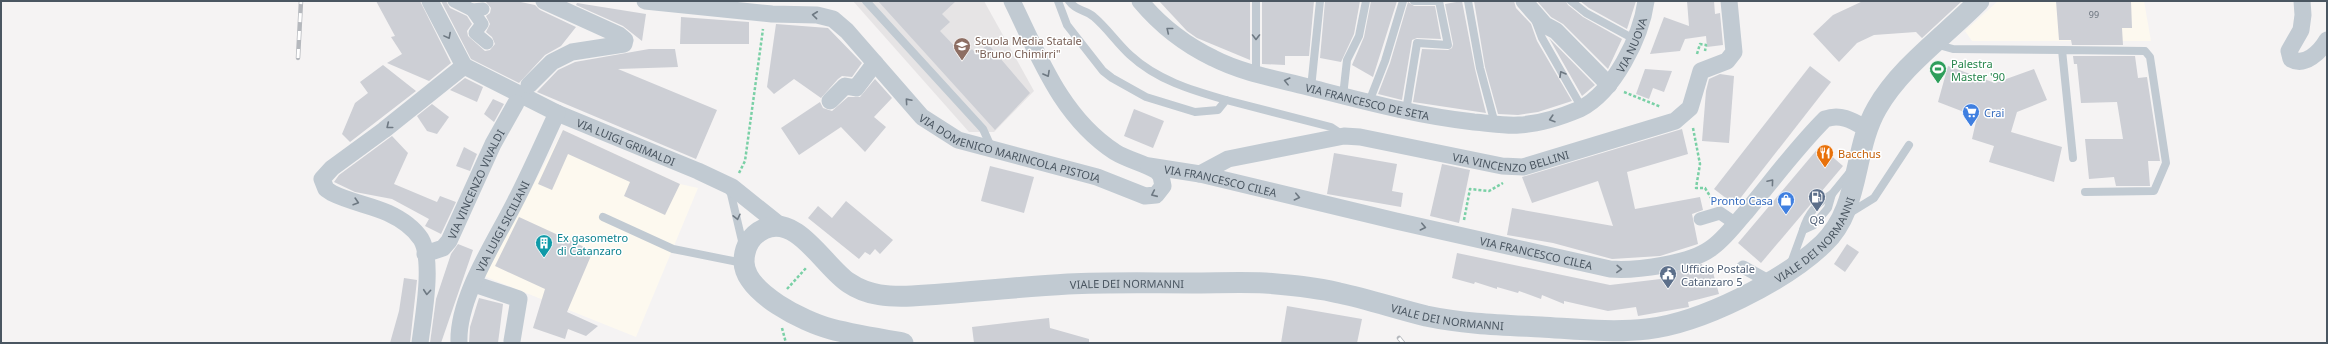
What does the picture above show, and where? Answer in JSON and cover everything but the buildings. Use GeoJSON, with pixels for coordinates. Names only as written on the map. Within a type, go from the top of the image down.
{"type":"FeatureCollection","features":[{"type":"Feature","properties":{"kind":"street"},"geometry":{"type":"LineString","coordinates":[[420,343],[427,288],[426,254],[422,241],[406,223],[387,212],[332,194],[326,189],[322,179],[332,168],[384,130],[464,66],[431,3],[454,1],[478,10],[482,24],[475,33],[487,43]]}},
{"type":"Feature","properties":{"kind":"street"},"geometry":{"type":"LineString","coordinates":[[529,85],[552,62],[572,52],[624,44],[624,40],[619,35],[544,1]]}},
{"type":"Feature","properties":{"kind":"street","name":"VIA DOMENICO MARINCOLA PISTOIA"},"geometry":{"type":"LineString","coordinates":[[645,1],[667,2],[772,14],[817,15],[833,19],[847,31],[922,117],[958,140],[1097,177],[1150,197],[1161,191],[1163,181],[1157,171],[1149,166],[1116,153],[1095,137],[1066,106],[1046,73],[1012,1]]}},
{"type":"Feature","properties":{"kind":"street","name":"VIA FRANCESCO DE SETA"},"geometry":{"type":"LineString","coordinates":[[1140,1],[1152,16],[1191,46],[1220,61],[1256,73],[1311,88],[1406,111],[1454,120],[1496,124],[1534,124],[1582,108],[1614,91]]}},
{"type":"Feature","properties":{"kind":"street","name":"VIA NUOVA"},"geometry":{"type":"LineString","coordinates":[[1614,91],[1624,61],[1634,39],[1646,1]]}},
{"type":"Feature","properties":{"kind":"street"},"geometry":{"type":"LineString","coordinates":[[1698,66],[1727,61],[1734,52],[1729,1]]}},
{"type":"Feature","properties":{"kind":"street","name":"VIALE DEI NORMANNI"},"geometry":{"type":"LineString","coordinates":[[782,227],[800,236],[809,243],[833,271],[846,282],[858,289],[884,295],[951,294],[1082,284],[1260,283],[1306,287],[1338,293],[1428,316],[1470,324],[1617,331],[1649,329],[1672,325],[1704,314],[1770,282],[1826,241],[1844,216],[1850,200],[1867,129],[1876,108],[1888,91],[1978,1]]}},
{"type":"Feature","properties":{"kind":"street"},"geometry":{"type":"LineString","coordinates":[[2302,1],[2303,23],[2288,51],[2291,59],[2304,62],[2317,53],[2327,40]]}},
{"type":"Feature","properties":{"kind":"street"},"geometry":{"type":"LineString","coordinates":[[1526,3],[1545,25],[1556,30],[1614,91]]}},
{"type":"Feature","properties":{"kind":"street"},"geometry":{"type":"LineString","coordinates":[[830,101],[844,86],[856,88],[875,63]]}},
{"type":"Feature","properties":{"kind":"street","name":"VIA LUIGI GRIMALDI"},"geometry":{"type":"LineString","coordinates":[[464,66],[557,113],[728,185],[782,227]]}},
{"type":"Feature","properties":{"kind":"street","name":"VIA VINCENZO BELLINI"},"geometry":{"type":"LineString","coordinates":[[1200,174],[1228,158],[1344,136],[1360,137],[1444,155],[1516,167],[1675,121],[1687,112],[1694,100],[1698,66]]}},
{"type":"Feature","properties":{"kind":"street","name":"VIA VINCENZO VIVALDI"},"geometry":{"type":"LineString","coordinates":[[426,254],[443,248],[448,242],[492,144],[516,103]]}},
{"type":"Feature","properties":{"kind":"street","name":"VIA LUIGI SICILIANI"},"geometry":{"type":"LineString","coordinates":[[459,343],[458,330],[468,296],[531,172],[557,113]]}},
{"type":"Feature","properties":{"kind":"street","name":"VIA FRANCESCO CILEA"},"geometry":{"type":"LineString","coordinates":[[1149,166],[1200,174],[1461,236],[1610,269],[1632,269],[1665,264],[1703,254],[1712,248],[1736,224],[1825,119],[1832,116],[1842,117],[1867,129]]}},
{"type":"Feature","properties":{"kind":"street"},"geometry":{"type":"LineString","coordinates":[[1700,219],[1720,213],[1736,224]]}},
{"type":"Feature","properties":{"kind":"street"},"geometry":{"type":"LineString","coordinates":[[782,227],[771,226],[757,233],[747,244],[744,258],[749,279],[763,294],[802,317],[826,328],[903,343]]}},
{"type":"Feature","properties":{"kind":"street"},"geometry":{"type":"LineString","coordinates":[[1743,267],[1770,282]]}},
{"type":"Feature","properties":{"kind":"street"},"geometry":{"type":"LineString","coordinates":[[474,284],[518,299],[512,341]]}},
{"type":"Feature","properties":{"kind":"lane"},"geometry":{"type":"LineString","coordinates":[[866,1],[984,129],[992,150]]}},
{"type":"Feature","properties":{"kind":"lane"},"geometry":{"type":"LineString","coordinates":[[1058,1],[1067,25],[1103,70],[1112,78],[1146,97],[1195,112],[1215,111],[1221,107],[1226,100]]}},
{"type":"Feature","properties":{"kind":"lane"},"geometry":{"type":"LineString","coordinates":[[1068,1],[1077,10],[1095,17],[1132,56],[1159,77],[1182,87],[1226,100],[1331,127],[1344,136]]}},
{"type":"Feature","properties":{"kind":"lane"},"geometry":{"type":"LineString","coordinates":[[1256,1],[1256,73]]}},
{"type":"Feature","properties":{"kind":"lane"},"geometry":{"type":"LineString","coordinates":[[1311,88],[1320,1]]}},
{"type":"Feature","properties":{"kind":"lane"},"geometry":{"type":"LineString","coordinates":[[1343,96],[1347,60],[1359,36],[1366,1]]}},
{"type":"Feature","properties":{"kind":"lane"},"geometry":{"type":"LineString","coordinates":[[1369,102],[1385,61],[1403,1]]}},
{"type":"Feature","properties":{"kind":"lane"},"geometry":{"type":"LineString","coordinates":[[1414,1],[1436,1]]}},
{"type":"Feature","properties":{"kind":"lane"},"geometry":{"type":"LineString","coordinates":[[1406,111],[1417,43],[1448,45],[1440,1]]}},
{"type":"Feature","properties":{"kind":"lane"},"geometry":{"type":"LineString","coordinates":[[1468,1],[1480,68],[1496,124]]}},
{"type":"Feature","properties":{"kind":"lane"},"geometry":{"type":"LineString","coordinates":[[1571,1],[1586,13],[1634,39]]}},
{"type":"Feature","properties":{"kind":"lane"},"geometry":{"type":"LineString","coordinates":[[1526,3],[1542,38],[1582,108]]}},
{"type":"Feature","properties":{"kind":"lane"},"geometry":{"type":"LineString","coordinates":[[1934,44],[1953,49],[2141,50],[2150,57],[2166,163],[2154,191],[2085,192]]}},
{"type":"Feature","properties":{"kind":"lane"},"geometry":{"type":"LineString","coordinates":[[2062,50],[2073,158]]}},
{"type":"Feature","properties":{"kind":"lane"},"geometry":{"type":"LineString","coordinates":[[1844,216],[1874,198],[1909,145]]}},
{"type":"Feature","properties":{"kind":"lane"},"geometry":{"type":"LineString","coordinates":[[1788,269],[1803,230],[1814,225],[1828,208],[1832,194],[1858,162]]}},
{"type":"Feature","properties":{"kind":"lane"},"geometry":{"type":"LineString","coordinates":[[603,217],[673,249],[744,258],[728,185]]}},
{"type":"Feature","properties":{"kind":"path"},"geometry":{"type":"LineString","coordinates":[[728,185],[745,161],[763,26],[772,14]]}},
{"type":"Feature","properties":{"kind":"path"},"geometry":{"type":"LineString","coordinates":[[1700,44],[1706,45],[1698,66],[1700,44]]}},
{"type":"Feature","properties":{"kind":"path"},"geometry":{"type":"LineString","coordinates":[[1614,91],[1624,91],[1664,108]]}},
{"type":"Feature","properties":{"kind":"path"},"geometry":{"type":"LineString","coordinates":[[1694,100],[1692,125],[1700,164],[1696,188],[1705,188],[1720,213]]}},
{"type":"Feature","properties":{"kind":"path"},"geometry":{"type":"LineString","coordinates":[[1461,236],[1470,189],[1489,190],[1502,185],[1516,167]]}},
{"type":"Feature","properties":{"kind":"path"},"geometry":{"type":"LineString","coordinates":[[786,290],[810,263]]}},
{"type":"Feature","properties":{"kind":"shaded area","name":"Scuola Media Statale \"Bruno Chimirri\""},"geometry":{"type":"Polygon","coordinates":[[[853,1],[984,1],[1034,91],[994,132],[969,132],[853,1]]]}},
{"type":"Feature","properties":{"kind":"shaded area"},"geometry":{"type":"Polygon","coordinates":[[[1998,1],[2144,1],[2151,41],[1972,41],[1965,31],[1998,1]]]}},
{"type":"Feature","properties":{"kind":"shaded area"},"geometry":{"type":"Polygon","coordinates":[[[563,130],[680,184],[698,188],[636,337],[484,276],[563,130]]]}},
{"type":"Feature","properties":{"kind":"railway"},"geometry":{"type":"LineString","coordinates":[[298,58],[301,1]]}},
{"type":"Feature","properties":{"kind":"railway"},"geometry":{"type":"LineString","coordinates":[[1399,338],[1403,343]]}},
{"type":"Feature","properties":{"kind":"place","name":"Scuola Media Statale \"Bruno Chimirri\""},"geometry":{"type":"Point","coordinates":[962,61]}},
{"type":"Feature","properties":{"kind":"place","name":"Palestra Master '90"},"geometry":{"type":"Point","coordinates":[1938,84]}},
{"type":"Feature","properties":{"kind":"place","name":"Crai"},"geometry":{"type":"Point","coordinates":[1971,127]}},
{"type":"Feature","properties":{"kind":"place","name":"Bacchus"},"geometry":{"type":"Point","coordinates":[1825,168]}},
{"type":"Feature","properties":{"kind":"place","name":"Q8"},"geometry":{"type":"Point","coordinates":[1817,212]}},
{"type":"Feature","properties":{"kind":"place","name":"Pronto Casa"},"geometry":{"type":"Point","coordinates":[1786,215]}},
{"type":"Feature","properties":{"kind":"place","name":"Ex gasometro di Catanzaro"},"geometry":{"type":"Point","coordinates":[544,258]}},
{"type":"Feature","properties":{"kind":"place","name":"Ufficio Postale Catanzaro 5"},"geometry":{"type":"Point","coordinates":[1668,289]}}]}
